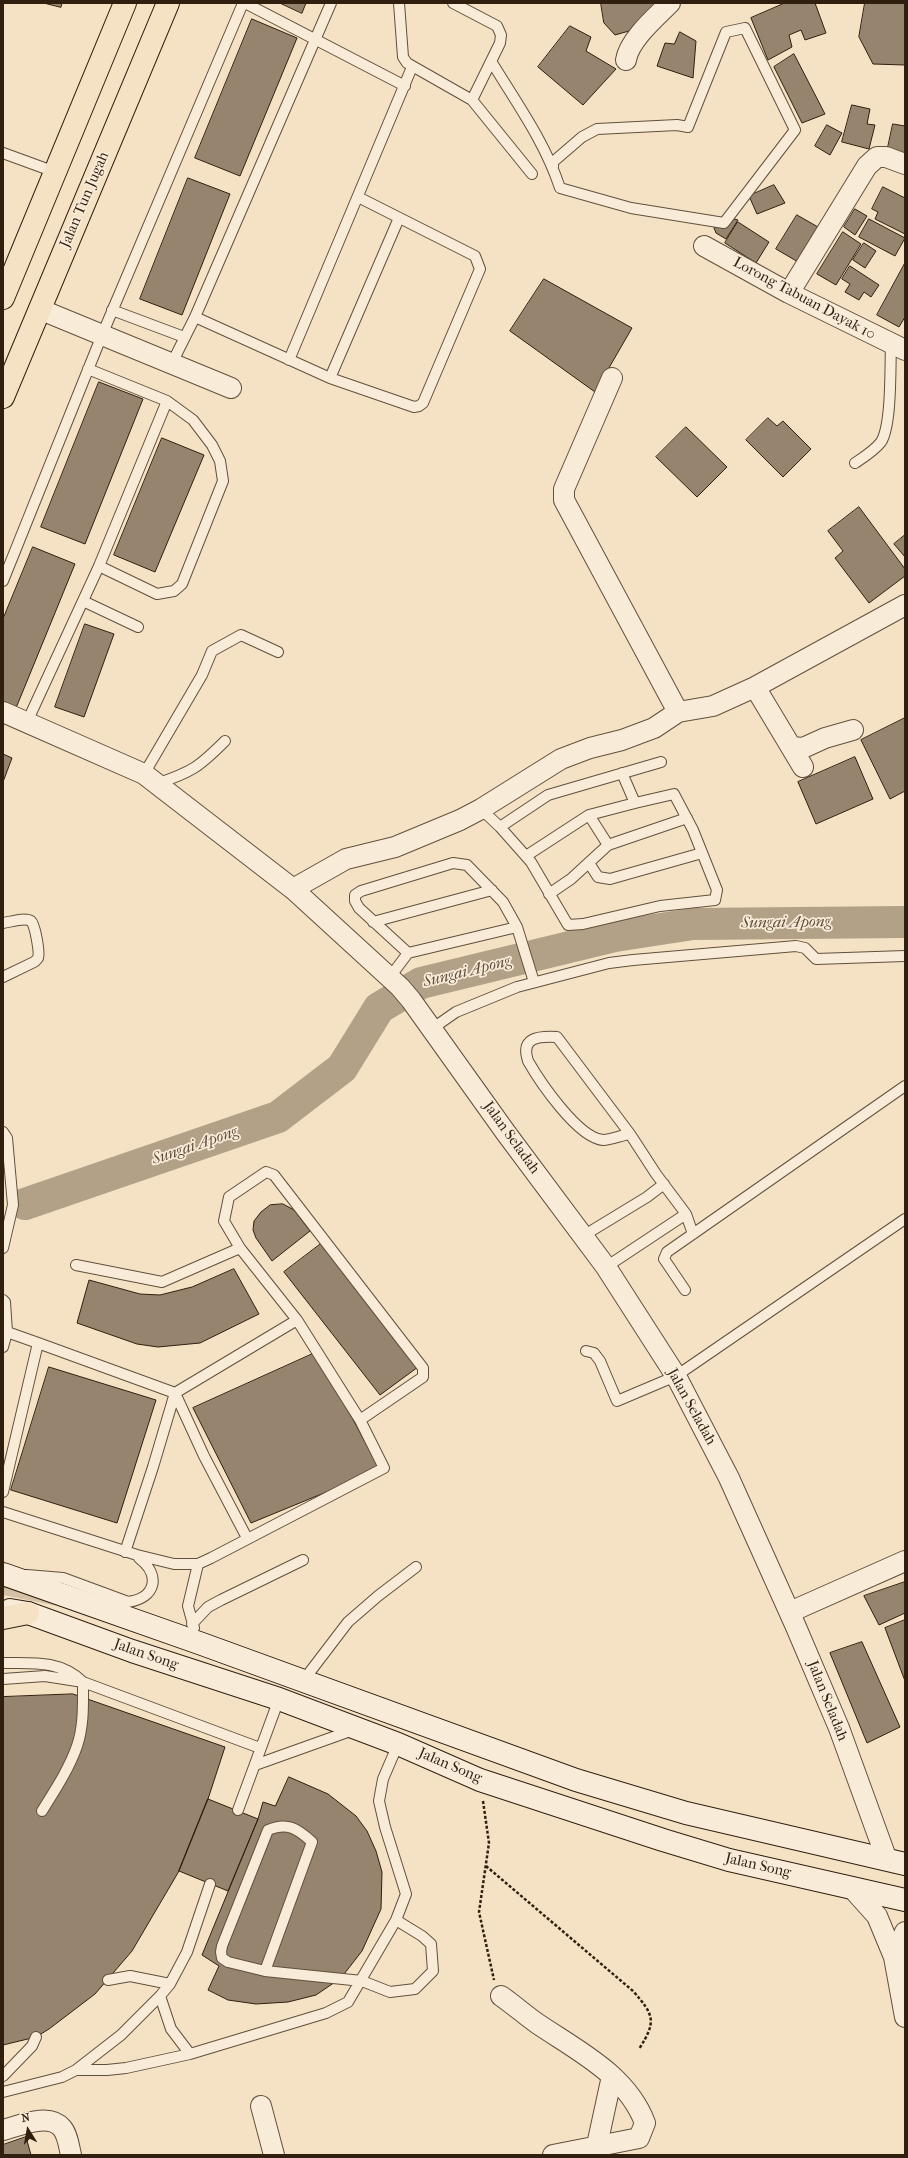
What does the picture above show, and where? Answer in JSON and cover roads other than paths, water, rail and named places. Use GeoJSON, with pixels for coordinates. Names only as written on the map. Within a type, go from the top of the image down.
{"type":"FeatureCollection","features":[{"type":"Feature","properties":{"kind":"highway"},"geometry":{"type":"LineString","coordinates":[[5,288],[125,3]]}},
{"type":"Feature","properties":{"kind":"highway","name":"Jalan Tun Jugah"},"geometry":{"type":"LineString","coordinates":[[3,397],[168,3]]}},
{"type":"Feature","properties":{"kind":"highway"},"geometry":{"type":"LineString","coordinates":[[3,1618],[28,1613]]}},
{"type":"Feature","properties":{"kind":"main road","name":"Jalan Song"},"geometry":{"type":"LineString","coordinates":[[3,1574],[202,1644],[576,1780],[686,1813],[896,1862]]}},
{"type":"Feature","properties":{"kind":"main road","name":"Jalan Song"},"geometry":{"type":"LineString","coordinates":[[3,1609],[28,1613],[132,1651],[279,1699],[398,1744],[480,1780],[663,1840],[729,1860],[905,1900]]}},
{"type":"Feature","properties":{"kind":"street"},"geometry":{"type":"LineString","coordinates":[[626,60],[628,52],[643,31],[670,3]]}},
{"type":"Feature","properties":{"kind":"street"},"geometry":{"type":"LineString","coordinates":[[789,293],[867,166],[877,157],[886,157],[905,164]]}},
{"type":"Feature","properties":{"kind":"street","name":"Lorong Tabuan Dayak 10"},"geometry":{"type":"LineString","coordinates":[[704,246],[789,293],[898,347]]}},
{"type":"Feature","properties":{"kind":"street"},"geometry":{"type":"LineString","coordinates":[[39,309],[231,388]]}},
{"type":"Feature","properties":{"kind":"street"},"geometry":{"type":"LineString","coordinates":[[612,378],[564,489],[564,500],[678,712]]}},
{"type":"Feature","properties":{"kind":"street"},"geometry":{"type":"LineString","coordinates":[[293,889],[346,859],[395,847],[431,834],[481,809],[561,759],[590,748],[622,740],[654,728],[678,712],[713,706],[755,686],[905,605]]}},
{"type":"Feature","properties":{"kind":"street"},"geometry":{"type":"LineString","coordinates":[[755,686],[803,767]]}},
{"type":"Feature","properties":{"kind":"street","name":"Jalan Seladah"},"geometry":{"type":"LineString","coordinates":[[3,712],[150,779],[293,889],[400,988],[433,1028],[506,1133],[606,1267],[676,1376],[729,1478],[790,1612],[896,1862]]}},
{"type":"Feature","properties":{"kind":"street"},"geometry":{"type":"LineString","coordinates":[[792,747],[803,748],[825,738],[853,730]]}},
{"type":"Feature","properties":{"kind":"street"},"geometry":{"type":"LineString","coordinates":[[790,1612],[905,1561]]}},
{"type":"Feature","properties":{"kind":"street"},"geometry":{"type":"LineString","coordinates":[[850,1887],[877,1916],[894,1957],[905,2017]]}},
{"type":"Feature","properties":{"kind":"street"},"geometry":{"type":"LineString","coordinates":[[894,1957],[905,1932]]}},
{"type":"Feature","properties":{"kind":"street"},"geometry":{"type":"LineString","coordinates":[[501,1996],[612,2076],[629,2093],[640,2109],[645,2123],[639,2138],[597,2145],[553,2155]]}},
{"type":"Feature","properties":{"kind":"street"},"geometry":{"type":"LineString","coordinates":[[597,2145],[612,2076]]}},
{"type":"Feature","properties":{"kind":"street"},"geometry":{"type":"LineString","coordinates":[[261,2106],[274,2155]]}},
{"type":"Feature","properties":{"kind":"street"},"geometry":{"type":"LineString","coordinates":[[3,2130],[34,2122],[53,2122],[62,2128],[70,2155]]}},
{"type":"Feature","properties":{"kind":"lane"},"geometry":{"type":"LineString","coordinates":[[3,581],[112,310],[244,3],[405,86]]}},
{"type":"Feature","properties":{"kind":"lane"},"geometry":{"type":"LineString","coordinates":[[172,363],[195,317],[314,39],[331,3]]}},
{"type":"Feature","properties":{"kind":"lane"},"geometry":{"type":"LineString","coordinates":[[399,3],[403,57],[412,67],[472,100],[532,174]]}},
{"type":"Feature","properties":{"kind":"lane"},"geometry":{"type":"LineString","coordinates":[[453,3],[497,26],[501,35],[500,43],[472,100]]}},
{"type":"Feature","properties":{"kind":"lane"},"geometry":{"type":"LineString","coordinates":[[491,61],[526,118],[553,167],[560,188],[631,208],[724,222],[795,130],[745,28],[726,32],[688,127],[670,125],[597,129],[567,148],[552,162],[553,167]]}},
{"type":"Feature","properties":{"kind":"lane"},"geometry":{"type":"LineString","coordinates":[[289,360],[412,67]]}},
{"type":"Feature","properties":{"kind":"lane"},"geometry":{"type":"LineString","coordinates":[[3,153],[55,172]]}},
{"type":"Feature","properties":{"kind":"lane"},"geometry":{"type":"LineString","coordinates":[[195,317],[330,378],[414,407],[419,406],[423,403],[480,269],[475,256],[358,197]]}},
{"type":"Feature","properties":{"kind":"lane"},"geometry":{"type":"LineString","coordinates":[[330,378],[399,218]]}},
{"type":"Feature","properties":{"kind":"lane"},"geometry":{"type":"LineString","coordinates":[[112,310],[184,337]]}},
{"type":"Feature","properties":{"kind":"lane"},"geometry":{"type":"LineString","coordinates":[[855,464],[871,452],[881,441],[887,423],[898,347]]}},
{"type":"Feature","properties":{"kind":"lane"},"geometry":{"type":"LineString","coordinates":[[88,369],[167,401],[193,420],[212,445],[220,461],[223,481],[182,584],[174,591],[157,594],[98,566]]}},
{"type":"Feature","properties":{"kind":"lane"},"geometry":{"type":"LineString","coordinates":[[27,722],[98,566],[167,401]]}},
{"type":"Feature","properties":{"kind":"lane"},"geometry":{"type":"LineString","coordinates":[[82,601],[138,627]]}},
{"type":"Feature","properties":{"kind":"lane"},"geometry":{"type":"LineString","coordinates":[[150,779],[202,675],[212,651],[242,635],[278,652]]}},
{"type":"Feature","properties":{"kind":"lane"},"geometry":{"type":"LineString","coordinates":[[150,779],[190,772],[200,765],[225,741]]}},
{"type":"Feature","properties":{"kind":"lane"},"geometry":{"type":"LineString","coordinates":[[500,827],[548,795],[661,762]]}},
{"type":"Feature","properties":{"kind":"lane"},"geometry":{"type":"LineString","coordinates":[[622,773],[635,802]]}},
{"type":"Feature","properties":{"kind":"lane"},"geometry":{"type":"LineString","coordinates":[[481,809],[500,827],[526,856],[568,925],[582,924],[660,906],[715,900],[717,890],[687,818],[674,794],[635,802],[589,815],[526,856]]}},
{"type":"Feature","properties":{"kind":"lane"},"geometry":{"type":"LineString","coordinates":[[589,815],[608,845]]}},
{"type":"Feature","properties":{"kind":"lane"},"geometry":{"type":"LineString","coordinates":[[549,894],[571,879],[608,845],[687,818]]}},
{"type":"Feature","properties":{"kind":"lane"},"geometry":{"type":"LineString","coordinates":[[589,863],[598,877],[610,879],[702,853]]}},
{"type":"Feature","properties":{"kind":"lane"},"geometry":{"type":"LineString","coordinates":[[408,953],[359,908],[354,901],[355,895],[361,891],[453,863],[467,865],[503,902],[517,927],[534,982]]}},
{"type":"Feature","properties":{"kind":"lane"},"geometry":{"type":"LineString","coordinates":[[373,922],[492,890]]}},
{"type":"Feature","properties":{"kind":"lane"},"geometry":{"type":"LineString","coordinates":[[3,923],[26,920],[31,921],[34,926],[39,954],[38,958],[34,962],[3,977]]}},
{"type":"Feature","properties":{"kind":"lane"},"geometry":{"type":"LineString","coordinates":[[408,953],[517,927]]}},
{"type":"Feature","properties":{"kind":"lane"},"geometry":{"type":"LineString","coordinates":[[433,1028],[456,1012],[517,987],[609,963],[796,946],[805,948],[816,959],[905,956]]}},
{"type":"Feature","properties":{"kind":"lane"},"geometry":{"type":"LineString","coordinates":[[400,988],[408,953]]}},
{"type":"Feature","properties":{"kind":"lane"},"geometry":{"type":"LineString","coordinates":[[630,1134],[603,1140],[587,1133],[571,1120],[528,1061],[525,1052],[529,1043],[538,1036],[557,1037],[630,1134],[686,1214],[693,1234]]}},
{"type":"Feature","properties":{"kind":"lane"},"geometry":{"type":"LineString","coordinates":[[685,1290],[664,1259],[664,1256],[693,1234],[905,1086]]}},
{"type":"Feature","properties":{"kind":"lane"},"geometry":{"type":"LineString","coordinates":[[3,1132],[7,1138],[13,1205],[3,1248]]}},
{"type":"Feature","properties":{"kind":"lane"},"geometry":{"type":"LineString","coordinates":[[3,1512],[125,1552],[174,1564],[198,1564],[384,1468],[360,1420],[297,1320],[240,1248],[224,1221],[229,1198],[266,1172],[274,1175],[423,1368],[423,1377],[360,1420]]}},
{"type":"Feature","properties":{"kind":"lane"},"geometry":{"type":"LineString","coordinates":[[583,1236],[647,1197],[664,1184]]}},
{"type":"Feature","properties":{"kind":"lane"},"geometry":{"type":"LineString","coordinates":[[3,1207],[13,1205]]}},
{"type":"Feature","properties":{"kind":"lane"},"geometry":{"type":"LineString","coordinates":[[606,1267],[686,1214]]}},
{"type":"Feature","properties":{"kind":"lane"},"geometry":{"type":"LineString","coordinates":[[586,1351],[594,1353],[600,1361],[617,1402],[676,1376],[902,1222],[905,1233]]}},
{"type":"Feature","properties":{"kind":"lane"},"geometry":{"type":"LineString","coordinates":[[76,1265],[162,1282],[240,1248]]}},
{"type":"Feature","properties":{"kind":"lane"},"geometry":{"type":"LineString","coordinates":[[3,1300],[5,1302],[7,1332],[3,1347]]}},
{"type":"Feature","properties":{"kind":"lane"},"geometry":{"type":"LineString","coordinates":[[125,1552],[151,1474],[174,1393],[297,1320]]}},
{"type":"Feature","properties":{"kind":"lane"},"geometry":{"type":"LineString","coordinates":[[7,1332],[174,1393],[204,1456],[247,1538]]}},
{"type":"Feature","properties":{"kind":"lane"},"geometry":{"type":"LineString","coordinates":[[3,1492],[38,1343]]}},
{"type":"Feature","properties":{"kind":"lane"},"geometry":{"type":"LineString","coordinates":[[3,1574],[63,1578],[128,1602],[138,1601],[150,1588],[153,1579],[149,1565],[137,1555]]}},
{"type":"Feature","properties":{"kind":"lane"},"geometry":{"type":"LineString","coordinates":[[192,1624],[208,1607],[303,1560]]}},
{"type":"Feature","properties":{"kind":"lane"},"geometry":{"type":"LineString","coordinates":[[198,1564],[188,1606],[192,1624],[202,1644]]}},
{"type":"Feature","properties":{"kind":"lane"},"geometry":{"type":"LineString","coordinates":[[303,1681],[348,1622],[378,1596],[416,1567]]}},
{"type":"Feature","properties":{"kind":"lane"},"geometry":{"type":"LineString","coordinates":[[3,1663],[47,1664],[73,1672],[83,1682],[82,1717],[77,1745],[70,1764],[42,1811]]}},
{"type":"Feature","properties":{"kind":"lane"},"geometry":{"type":"LineString","coordinates":[[3,1679],[45,1676],[83,1682],[260,1748]]}},
{"type":"Feature","properties":{"kind":"lane"},"geometry":{"type":"LineString","coordinates":[[238,1810],[279,1699]]}},
{"type":"Feature","properties":{"kind":"lane"},"geometry":{"type":"LineString","coordinates":[[255,1765],[357,1729]]}},
{"type":"Feature","properties":{"kind":"lane"},"geometry":{"type":"LineString","coordinates":[[76,2070],[107,2070],[126,2068],[190,2054],[259,2034],[339,2008],[348,2002],[362,1981],[396,1920],[406,1894],[385,1827],[380,1800],[383,1779],[398,1744]]}},
{"type":"Feature","properties":{"kind":"lane"},"geometry":{"type":"LineString","coordinates":[[266,1971],[312,1842],[298,1829],[278,1826],[268,1830],[221,1952],[222,1958],[228,1962],[266,1971],[362,1981],[390,1992],[415,1989],[433,1971],[431,1944],[422,1936],[396,1920]]}},
{"type":"Feature","properties":{"kind":"lane"},"geometry":{"type":"LineString","coordinates":[[3,2092],[62,2077],[76,2070],[121,2035],[160,1996],[170,1984],[187,1952],[210,1884]]}},
{"type":"Feature","properties":{"kind":"lane"},"geometry":{"type":"LineString","coordinates":[[108,1980],[130,1976],[170,1984]]}},
{"type":"Feature","properties":{"kind":"lane"},"geometry":{"type":"LineString","coordinates":[[160,1996],[171,2029],[190,2054]]}},
{"type":"Feature","properties":{"kind":"lane"},"geometry":{"type":"LineString","coordinates":[[3,2076],[32,2046],[36,2037]]}},
{"type":"Feature","properties":{"kind":"waterway","name":"Sungai Apong"},"geometry":{"type":"LineString","coordinates":[[25,1204],[278,1117],[342,1068],[379,1008],[421,983],[615,936],[693,924],[905,922]]}}]}
